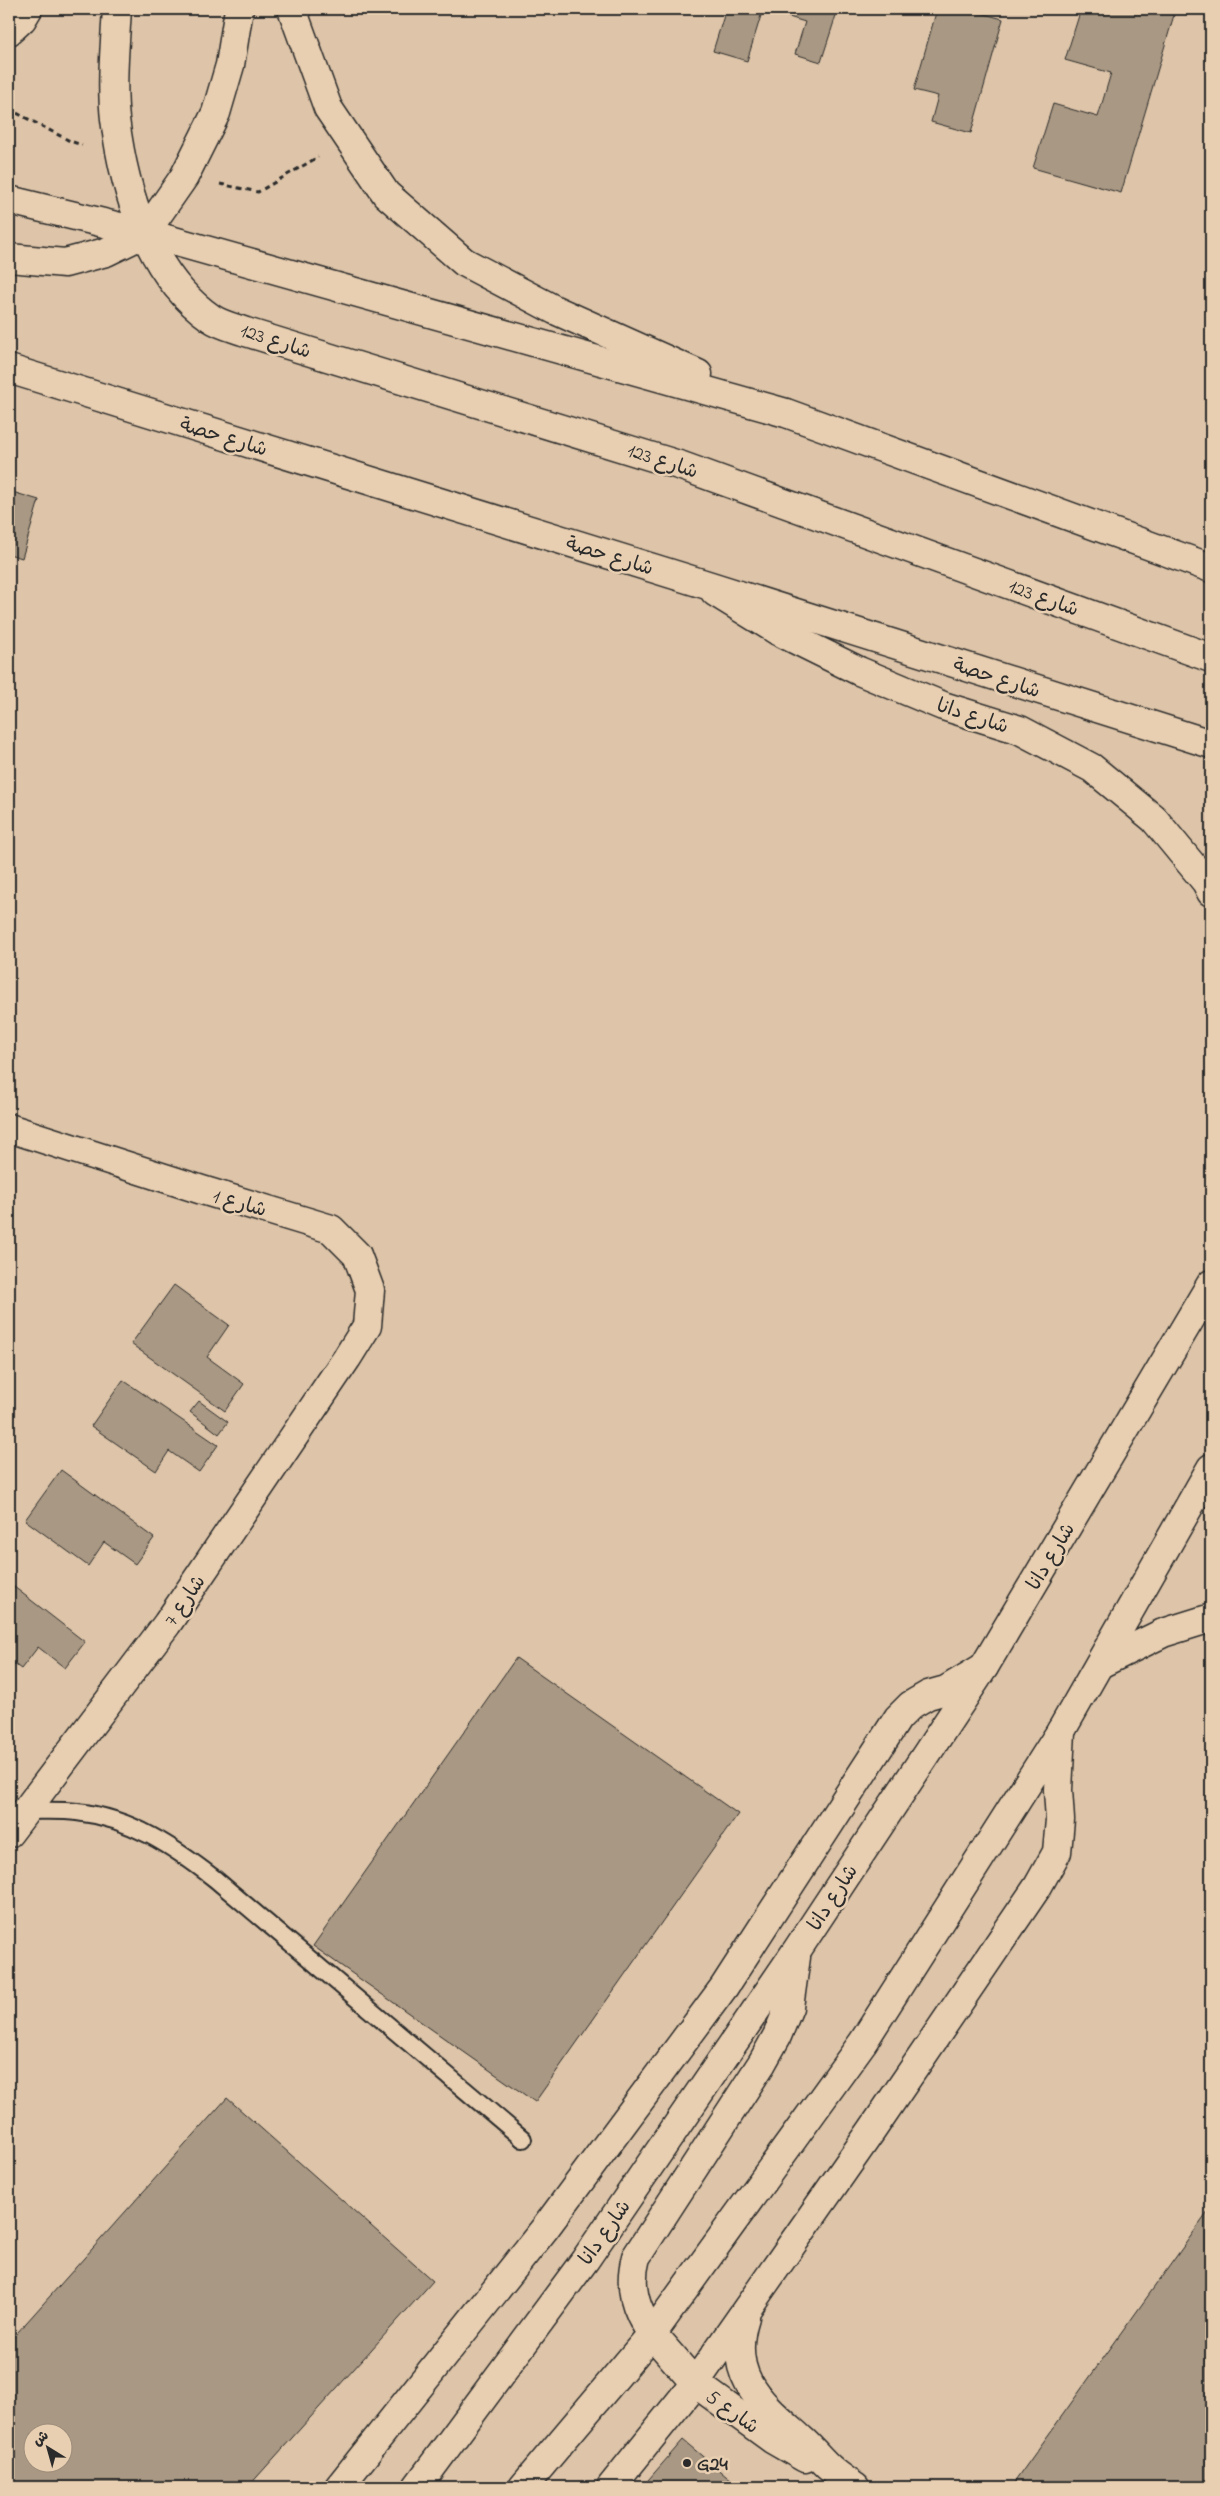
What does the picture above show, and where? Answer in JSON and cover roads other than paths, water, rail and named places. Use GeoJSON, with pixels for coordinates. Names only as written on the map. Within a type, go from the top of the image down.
{"type":"FeatureCollection","features":[{"type":"Feature","properties":{"kind":"street"},"geometry":{"type":"LineString","coordinates":[[9,30],[22,19],[28,9]]}},
{"type":"Feature","properties":{"kind":"street","name":"شارع 123"},"geometry":{"type":"LineString","coordinates":[[117,9],[115,117],[129,189],[145,233],[165,269],[185,298],[213,319],[246,332],[682,466],[1211,658]]}},
{"type":"Feature","properties":{"kind":"street"},"geometry":{"type":"LineString","coordinates":[[9,258],[65,262],[106,252],[145,233],[184,176],[216,113],[230,65],[239,9]]}},
{"type":"Feature","properties":{"kind":"street"},"geometry":{"type":"LineString","coordinates":[[292,9],[328,108],[386,194],[464,262],[555,310],[786,414]]}},
{"type":"Feature","properties":{"kind":"street"},"geometry":{"type":"LineString","coordinates":[[9,200],[145,233],[786,414],[1211,568]]}},
{"type":"Feature","properties":{"kind":"street","name":"شارع حصة"},"geometry":{"type":"LineString","coordinates":[[9,369],[701,583],[1211,744]]}},
{"type":"Feature","properties":{"kind":"street","name":"شارع دانا"},"geometry":{"type":"LineString","coordinates":[[701,583],[778,631],[859,671],[943,706],[1020,730],[1092,768],[1154,819],[1206,882],[1211,892]]}},
{"type":"Feature","properties":{"kind":"street","name":"شارع 1"},"geometry":{"type":"LineString","coordinates":[[9,1128],[331,1229],[357,1255],[370,1290],[367,1326],[347,1358]]}},
{"type":"Feature","properties":{"kind":"street","name":"شارع دانا"},"geometry":{"type":"LineString","coordinates":[[417,2487],[585,2260],[797,1950],[984,1667],[1211,1284]]}},
{"type":"Feature","properties":{"kind":"street","name":"شارع 7"},"geometry":{"type":"LineString","coordinates":[[9,1833],[167,1624],[347,1358]]}},
{"type":"Feature","properties":{"kind":"street"},"geometry":{"type":"LineString","coordinates":[[523,2487],[652,2334],[863,2042],[1061,1731],[1211,1468]]}},
{"type":"Feature","properties":{"kind":"street"},"geometry":{"type":"LineString","coordinates":[[1100,1664],[1163,1633],[1211,1618]]}},
{"type":"Feature","properties":{"kind":"street"},"geometry":{"type":"LineString","coordinates":[[339,2487],[546,2226],[724,1987],[898,1718],[912,1705],[928,1696],[946,1690],[984,1667]]}},
{"type":"Feature","properties":{"kind":"street"},"geometry":{"type":"LineString","coordinates":[[611,2487],[695,2383],[748,2308],[1027,1902],[1057,1852],[1060,1820],[1058,1790],[1061,1731]]}},
{"type":"Feature","properties":{"kind":"street","name":"شارع 5"},"geometry":{"type":"LineString","coordinates":[[797,1950],[789,2007],[777,2036],[762,2064],[636,2257],[632,2272],[632,2292],[639,2315],[652,2334],[695,2383],[789,2451],[829,2468]]}},
{"type":"Feature","properties":{"kind":"street","name":"شارع 5"},"geometry":{"type":"LineString","coordinates":[[748,2308],[741,2329],[740,2351],[744,2372],[752,2390],[764,2406],[802,2439],[829,2468],[855,2487]]}},
{"type":"Feature","properties":{"kind":"lane"},"geometry":{"type":"LineString","coordinates":[[27,1811],[78,1812],[128,1825],[174,1847],[215,1879],[523,2139]]}},
{"type":"Feature","properties":{"kind":"place","name":"G24"},"geometry":{"type":"Point","coordinates":[687,2463]}}]}
